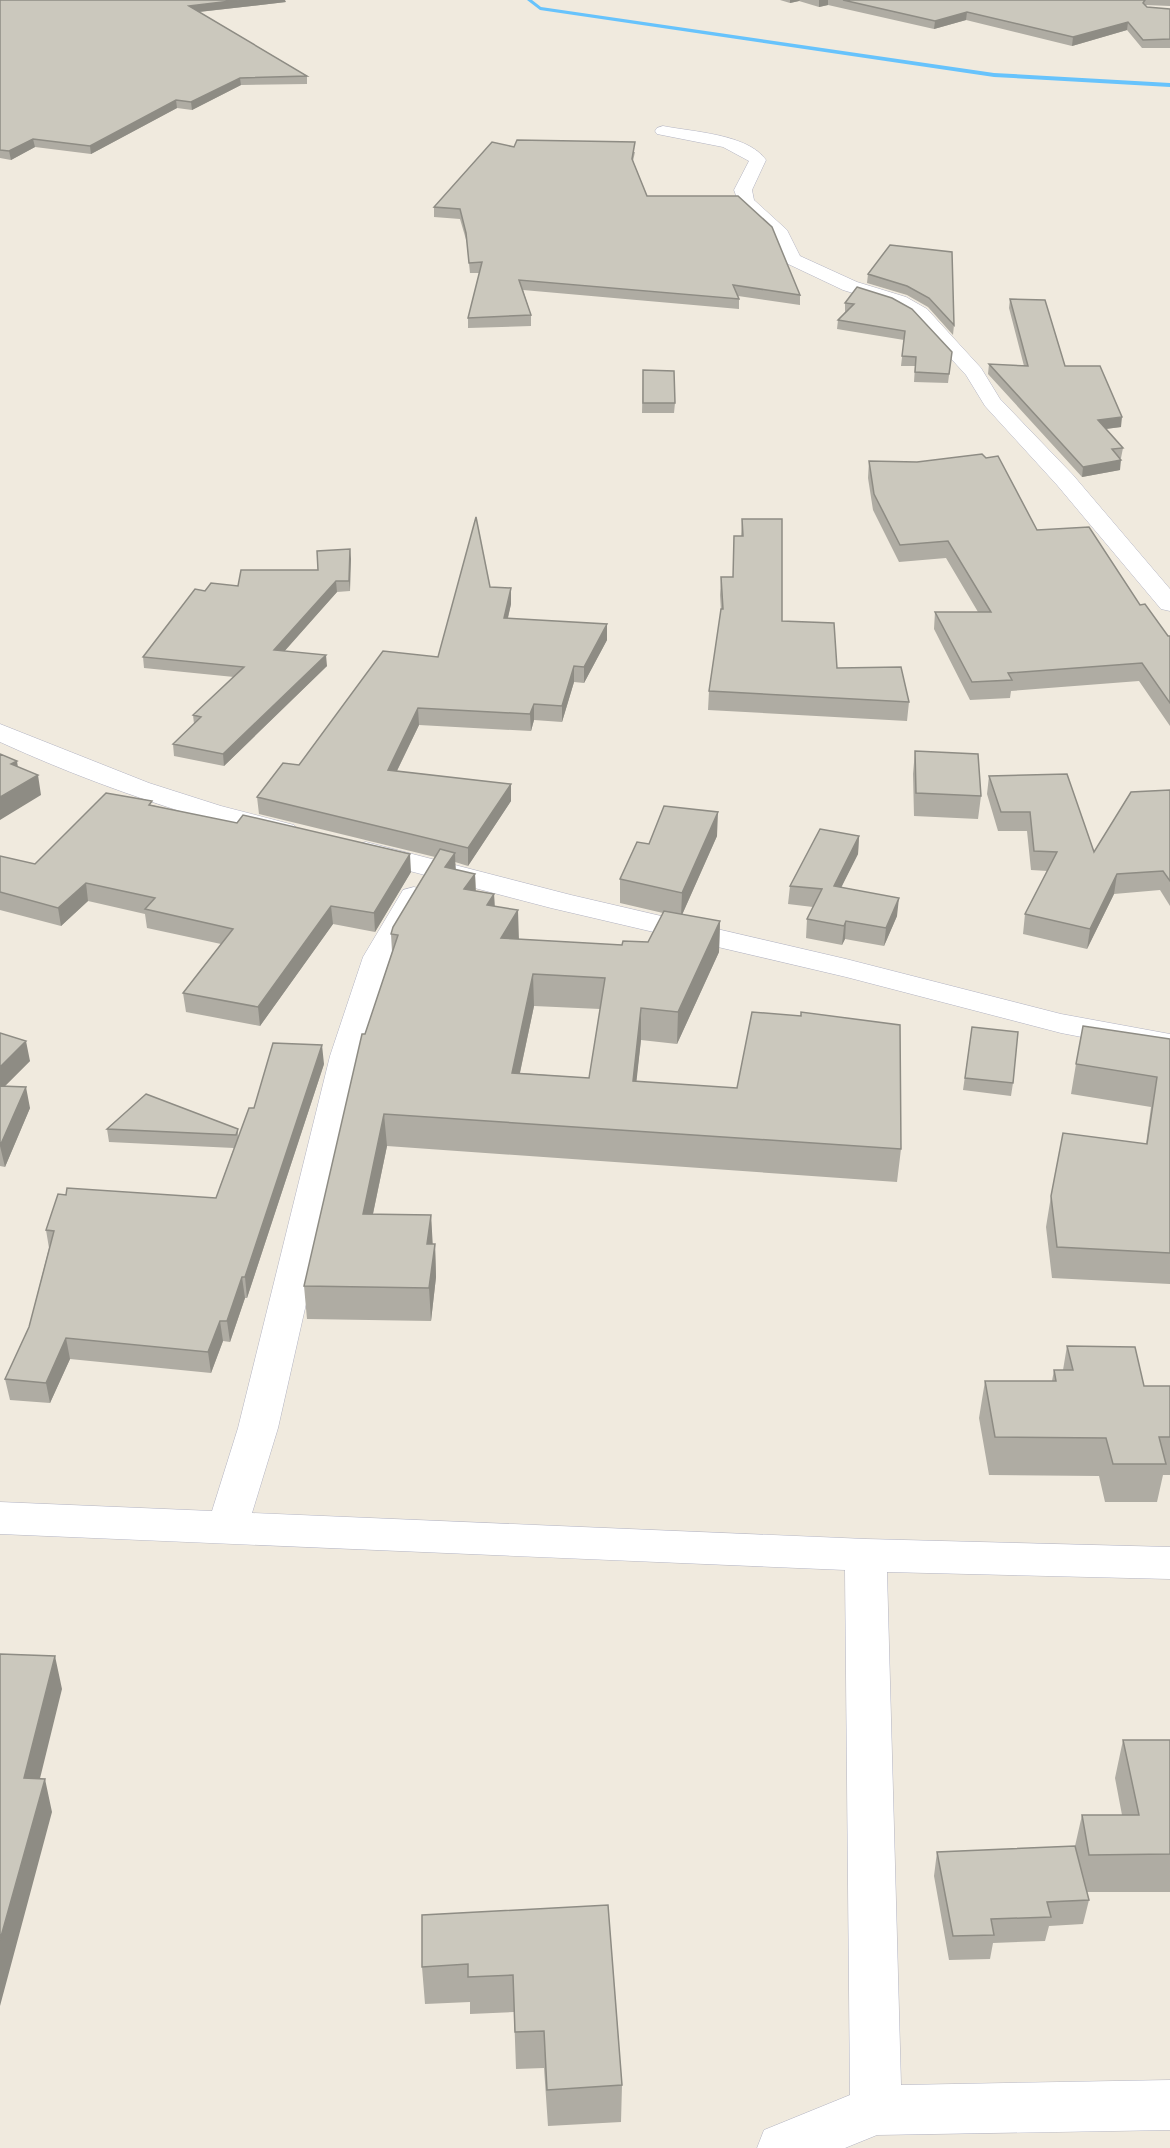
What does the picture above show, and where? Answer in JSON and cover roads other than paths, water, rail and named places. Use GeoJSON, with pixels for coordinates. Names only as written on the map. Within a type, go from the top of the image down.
{"type":"FeatureCollection","features":[{"type":"Feature","properties":{"kind":"street"},"geometry":{"type":"LineString","coordinates":[[663,131],[729,145],[754,153],[758,160],[743,190],[746,202],[781,234],[792,259],[850,286],[899,301],[920,313],[974,372],[992,402],[1065,480],[1170,604]]}},
{"type":"Feature","properties":{"kind":"street"},"geometry":{"type":"LineString","coordinates":[[0,732],[47,754],[146,793],[258,825],[432,866],[588,908],[741,942],[1034,1016],[1134,1040],[1170,1044]]}},
{"type":"Feature","properties":{"kind":"street"},"geometry":{"type":"LineString","coordinates":[[227,1528],[258,1428],[346,1056],[378,957],[432,866]]}},
{"type":"Feature","properties":{"kind":"street"},"geometry":{"type":"LineString","coordinates":[[0,1518],[866,1555],[1170,1563]]}},
{"type":"Feature","properties":{"kind":"street"},"geometry":{"type":"LineString","coordinates":[[866,1555],[876,2110]]}},
{"type":"Feature","properties":{"kind":"street"},"geometry":{"type":"LineString","coordinates":[[783,2148],[876,2110],[1170,2105]]}},
{"type":"Feature","properties":{"kind":"waterway"},"geometry":{"type":"LineString","coordinates":[[529,0],[540,8],[994,75],[1170,85]]}}]}
